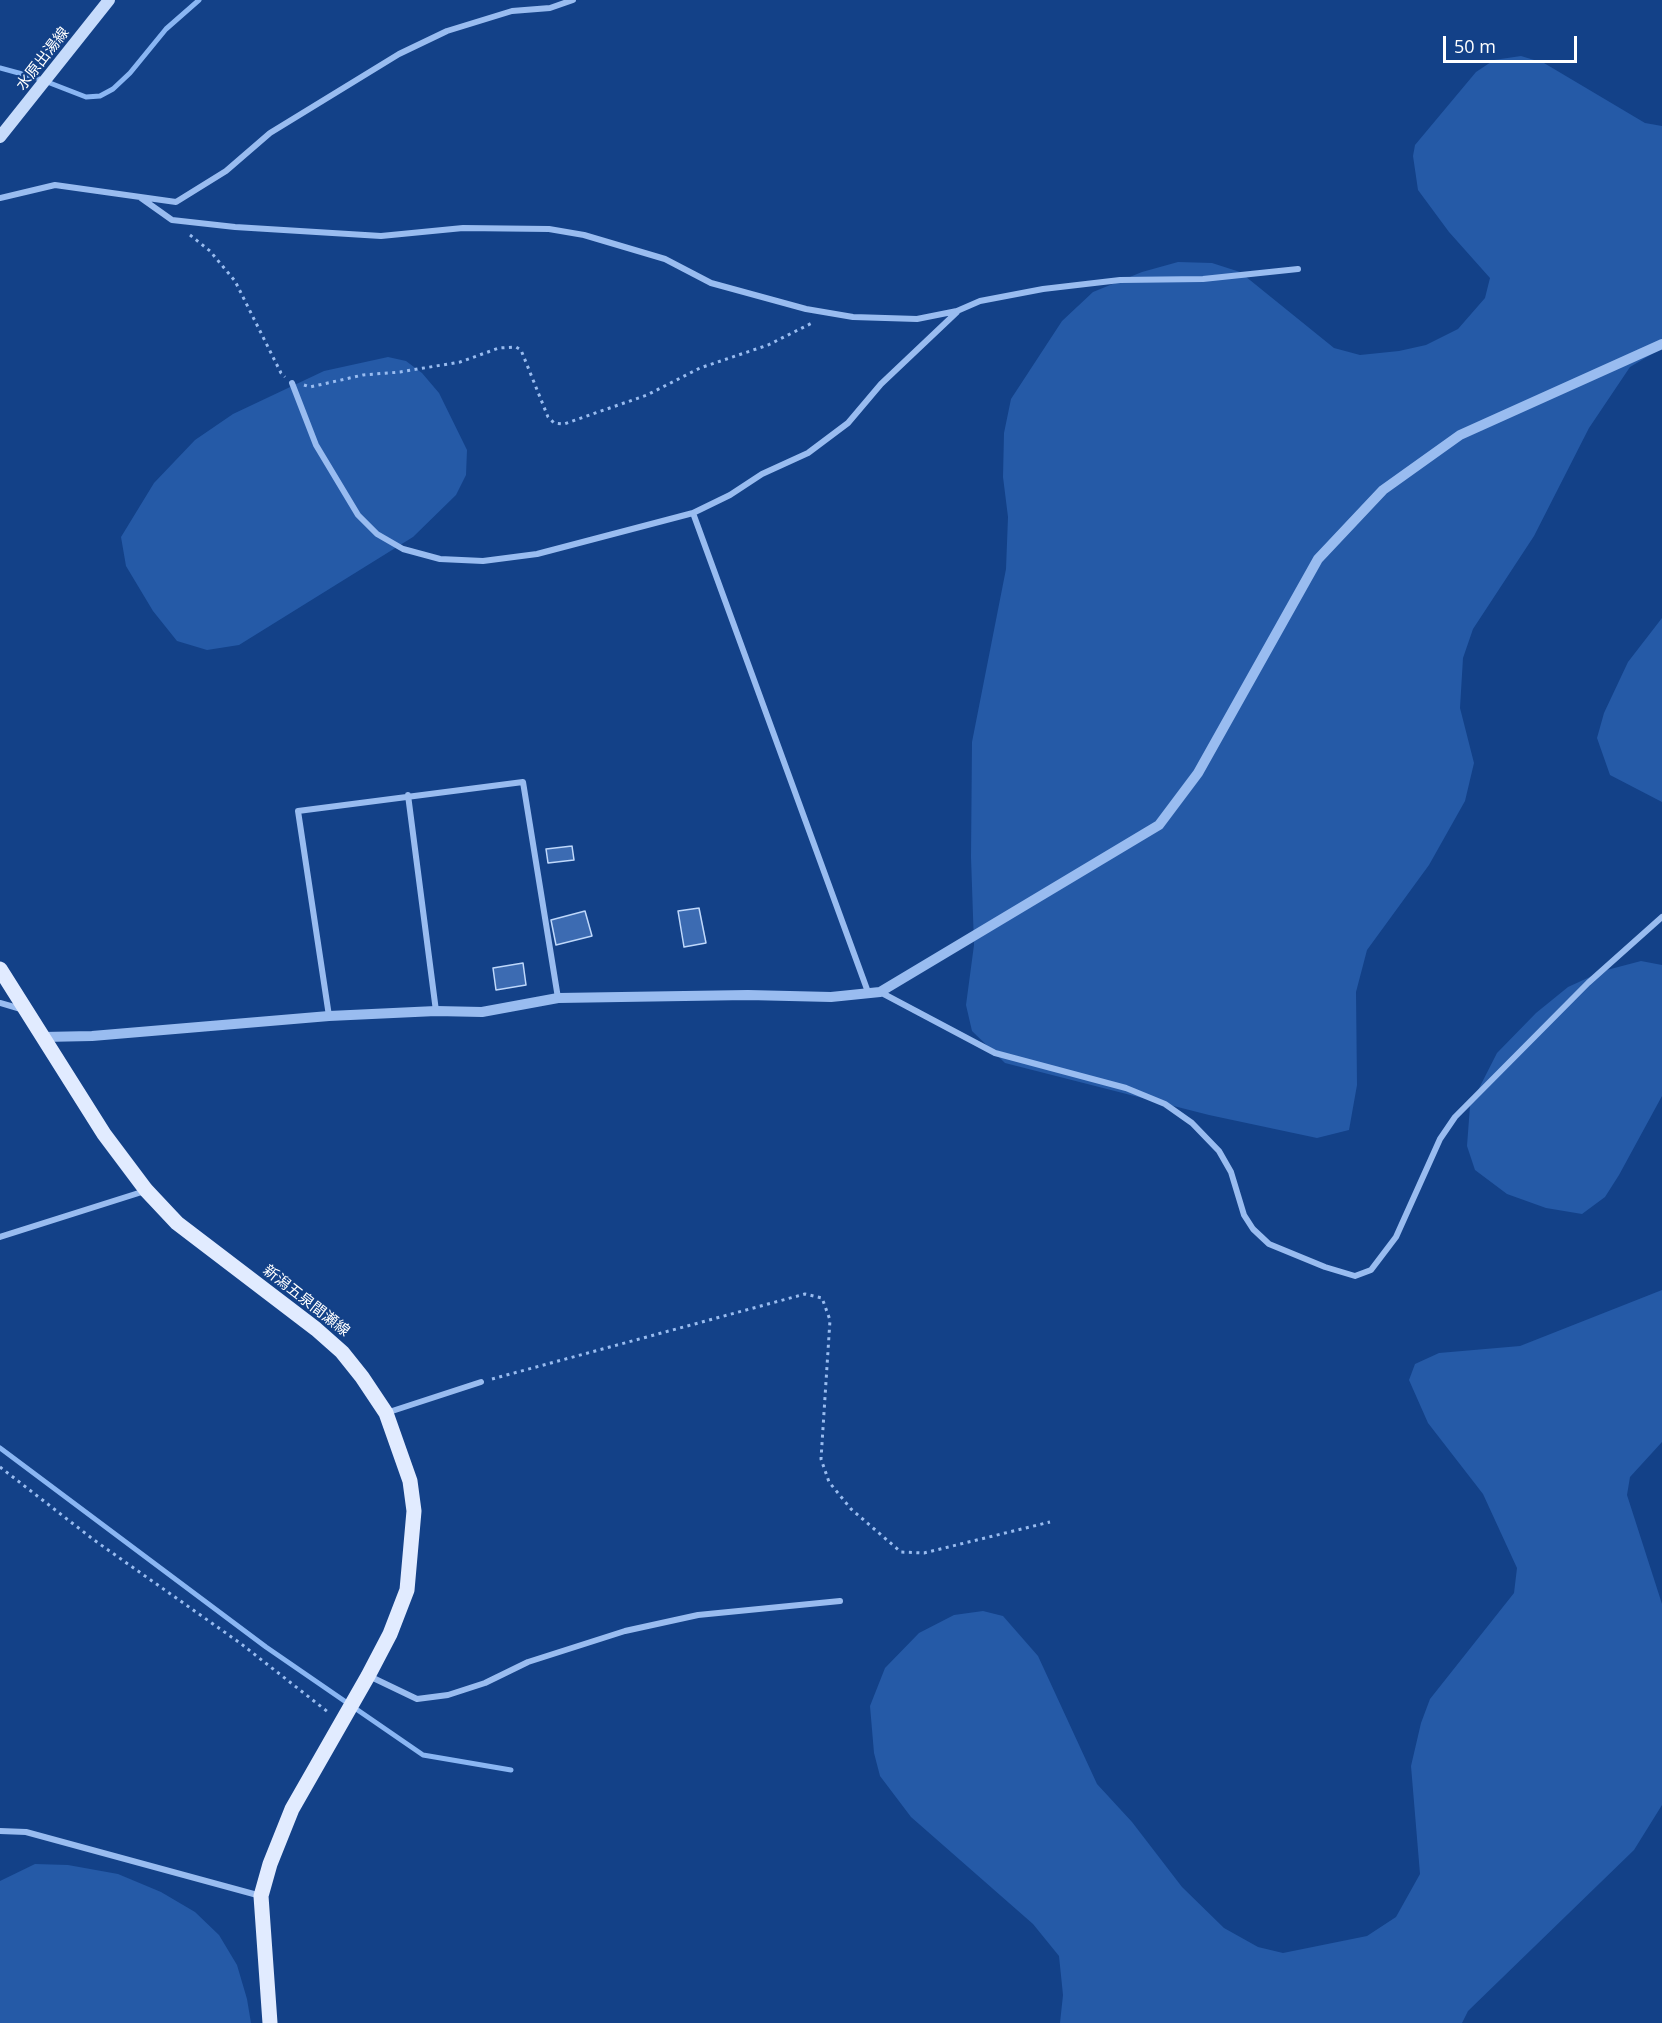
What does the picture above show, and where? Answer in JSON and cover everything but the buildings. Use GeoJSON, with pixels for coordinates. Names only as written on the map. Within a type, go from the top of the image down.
{"type":"FeatureCollection","features":[{"type":"Feature","properties":{"kind":"main road","name":"水原出湯線"},"geometry":{"type":"LineString","coordinates":[[0,137],[109,0]]}},
{"type":"Feature","properties":{"kind":"main road","name":"新潟五泉間瀬線"},"geometry":{"type":"LineString","coordinates":[[0,969],[104,1134],[146,1190],[177,1223],[316,1329],[342,1352],[386,1413],[404,1459],[414,1511],[407,1590],[390,1634],[368,1676],[292,1809],[270,1864],[261,1896],[270,2023]]}},
{"type":"Feature","properties":{"kind":"street"},"geometry":{"type":"LineString","coordinates":[[0,198],[55,185],[176,202],[226,171],[280,126],[399,54],[447,30],[512,11],[550,8],[573,0]]}},
{"type":"Feature","properties":{"kind":"street"},"geometry":{"type":"LineString","coordinates":[[141,198],[172,220],[235,227],[381,236],[463,228],[549,229],[623,246],[665,259],[711,283],[828,313],[853,317],[917,319],[957,311],[980,301],[1043,289],[1120,280],[1203,279],[1298,269]]}},
{"type":"Feature","properties":{"kind":"street"},"geometry":{"type":"LineString","coordinates":[[292,382],[316,445],[358,515],[377,534],[403,549],[440,559],[483,561],[569,547],[693,513],[730,495],[762,474],[808,453],[848,423],[881,384],[957,311]]}},
{"type":"Feature","properties":{"kind":"street"},"geometry":{"type":"LineString","coordinates":[[880,992],[1159,825],[1198,772],[1318,559],[1383,490],[1460,435],[1662,345]]}},
{"type":"Feature","properties":{"kind":"street"},"geometry":{"type":"LineString","coordinates":[[693,513],[868,992]]}},
{"type":"Feature","properties":{"kind":"street"},"geometry":{"type":"LineString","coordinates":[[329,1016],[298,811],[408,795],[523,782],[558,998]]}},
{"type":"Feature","properties":{"kind":"street"},"geometry":{"type":"LineString","coordinates":[[408,795],[436,1011]]}},
{"type":"Feature","properties":{"kind":"street"},"geometry":{"type":"LineString","coordinates":[[43,1037],[92,1036],[329,1016],[436,1011],[482,1012],[558,998],[748,995],[831,997],[880,992],[995,1053],[1126,1088],[1165,1104],[1192,1123],[1219,1151],[1231,1172],[1244,1215],[1253,1229],[1269,1244],[1354,1276],[1371,1270],[1396,1237],[1440,1139],[1455,1117],[1588,983],[1662,916]]}},
{"type":"Feature","properties":{"kind":"street"},"geometry":{"type":"LineString","coordinates":[[0,1003],[25,1010]]}},
{"type":"Feature","properties":{"kind":"street"},"geometry":{"type":"LineString","coordinates":[[0,1237],[146,1190]]}},
{"type":"Feature","properties":{"kind":"street"},"geometry":{"type":"LineString","coordinates":[[386,1413],[481,1382]]}},
{"type":"Feature","properties":{"kind":"street"},"geometry":{"type":"LineString","coordinates":[[368,1676],[417,1699],[448,1695],[485,1683],[528,1662],[626,1631],[698,1615],[840,1601]]}},
{"type":"Feature","properties":{"kind":"street"},"geometry":{"type":"LineString","coordinates":[[0,1831],[26,1832],[261,1896]]}},
{"type":"Feature","properties":{"kind":"path"},"geometry":{"type":"LineString","coordinates":[[172,220],[210,251],[235,281],[281,373],[292,382],[310,387],[363,375],[400,372],[460,362],[499,348],[516,347],[521,350],[548,417],[554,423],[564,424],[647,395],[700,368],[768,345],[803,329],[828,313]]}},
{"type":"Feature","properties":{"kind":"path"},"geometry":{"type":"LineString","coordinates":[[481,1382],[805,1294],[822,1298],[830,1320],[821,1459],[829,1482],[851,1509],[901,1552],[924,1553],[1050,1522]]}},
{"type":"Feature","properties":{"kind":"path"},"geometry":{"type":"LineString","coordinates":[[0,1467],[348,1711]]}},
{"type":"Feature","properties":{"kind":"shaded area"},"geometry":{"type":"Polygon","coordinates":[[[1521,56],[1544,63],[1645,123],[1662,126],[1662,348],[1630,367],[1589,428],[1534,536],[1473,629],[1463,658],[1460,708],[1474,763],[1465,801],[1429,865],[1367,950],[1356,992],[1357,1085],[1349,1130],[1317,1138],[1209,1115],[1005,1063],[972,1031],[966,1005],[974,945],[971,857],[972,742],[1006,569],[1008,517],[1003,477],[1004,433],[1011,399],[1062,321],[1093,292],[1142,272],[1178,262],[1212,263],[1240,272],[1334,348],[1360,355],[1399,351],[1426,345],[1458,329],[1485,298],[1490,278],[1449,232],[1418,190],[1413,156],[1415,145],[1476,72],[1494,60],[1521,56]]]}},
{"type":"Feature","properties":{"kind":"shaded area"},"geometry":{"type":"Polygon","coordinates":[[[388,357],[406,361],[422,373],[439,393],[467,450],[466,475],[456,495],[413,537],[239,645],[207,650],[177,641],[153,611],[126,566],[121,537],[154,483],[195,440],[233,414],[324,371],[388,357]]]}},
{"type":"Feature","properties":{"kind":"shaded area"},"geometry":{"type":"Polygon","coordinates":[[[1662,618],[1662,802],[1610,775],[1597,738],[1604,713],[1628,662],[1662,618]]]}},
{"type":"Feature","properties":{"kind":"shaded area"},"geometry":{"type":"Polygon","coordinates":[[[1641,961],[1662,965],[1662,1096],[1619,1175],[1605,1197],[1582,1214],[1546,1208],[1507,1194],[1475,1170],[1467,1146],[1470,1106],[1497,1053],[1536,1013],[1568,987],[1603,971],[1641,961]]]}},
{"type":"Feature","properties":{"kind":"shaded area"},"geometry":{"type":"Polygon","coordinates":[[[1662,1290],[1662,1442],[1630,1477],[1627,1495],[1662,1604],[1662,1805],[1634,1850],[1468,2011],[1462,2023],[1060,2023],[1063,1995],[1059,1956],[1033,1924],[911,1817],[880,1776],[874,1753],[870,1706],[885,1668],[919,1633],[954,1615],[983,1611],[1003,1616],[1038,1656],[1097,1784],[1132,1822],[1182,1887],[1224,1928],[1258,1947],[1283,1953],[1367,1936],[1396,1917],[1420,1874],[1411,1766],[1421,1723],[1430,1699],[1514,1593],[1517,1568],[1483,1494],[1428,1423],[1409,1380],[1415,1364],[1439,1353],[1520,1346],[1662,1290]]]}},
{"type":"Feature","properties":{"kind":"shaded area"},"geometry":{"type":"Polygon","coordinates":[[[35,1864],[68,1865],[118,1874],[161,1892],[195,1912],[219,1935],[237,1965],[251,2023],[0,2023],[0,1881],[35,1864]]]}},
{"type":"Feature","properties":{"kind":"waterway"},"geometry":{"type":"LineString","coordinates":[[0,68],[37,78],[86,97],[100,96],[113,89],[130,73],[166,29],[199,0]]}},
{"type":"Feature","properties":{"kind":"waterway"},"geometry":{"type":"LineString","coordinates":[[0,1448],[266,1647],[423,1755],[511,1770]]}}]}
